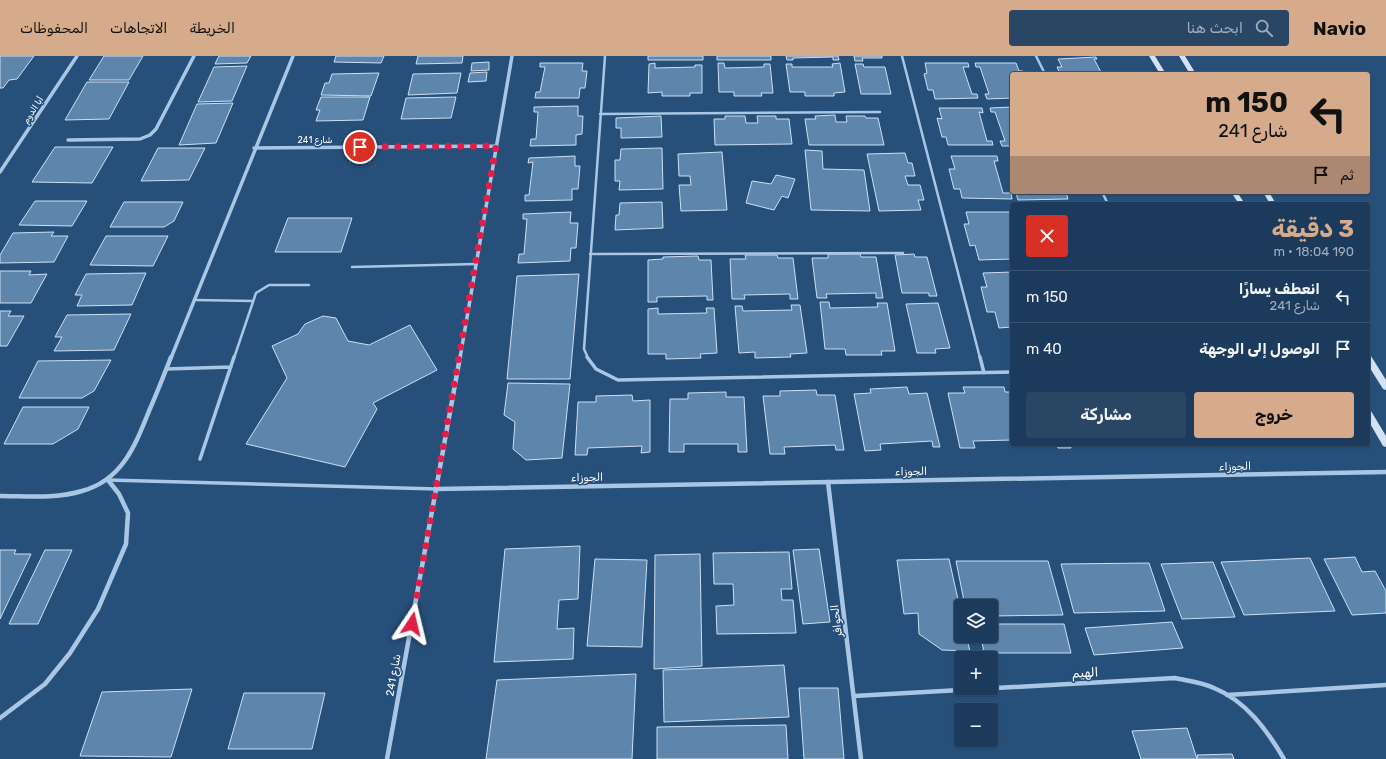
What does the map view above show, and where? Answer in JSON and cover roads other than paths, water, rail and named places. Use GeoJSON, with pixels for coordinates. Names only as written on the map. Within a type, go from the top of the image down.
{"type":"FeatureCollection","features":[{"type":"Feature","properties":{"kind":"main road"},"geometry":{"type":"LineString","coordinates":[[1152,56],[1162,72]]}},
{"type":"Feature","properties":{"kind":"main road"},"geometry":{"type":"LineString","coordinates":[[1182,56],[1192,72]]}},
{"type":"Feature","properties":{"kind":"main road"},"geometry":{"type":"LineString","coordinates":[[1370,361],[1386,387]]}},
{"type":"Feature","properties":{"kind":"main road"},"geometry":{"type":"LineString","coordinates":[[1370,416],[1386,443]]}},
{"type":"Feature","properties":{"kind":"street","name":"أبا الدوم"},"geometry":{"type":"LineString","coordinates":[[0,172],[77,56]]}},
{"type":"Feature","properties":{"kind":"street"},"geometry":{"type":"LineString","coordinates":[[68,140],[135,140],[150,135],[156,129],[194,56]]}},
{"type":"Feature","properties":{"kind":"street"},"geometry":{"type":"LineString","coordinates":[[0,496],[65,496],[86,490],[108,480],[123,465],[136,444],[254,148],[293,56]]}},
{"type":"Feature","properties":{"kind":"street","name":"شارع 241"},"geometry":{"type":"LineString","coordinates":[[387,759],[437,489],[512,56]]}},
{"type":"Feature","properties":{"kind":"street","name":"شارع 241"},"geometry":{"type":"LineString","coordinates":[[254,148],[496,146]]}},
{"type":"Feature","properties":{"kind":"street","name":"الجوزاء"},"geometry":{"type":"LineString","coordinates":[[437,489],[1386,472]]}},
{"type":"Feature","properties":{"kind":"street"},"geometry":{"type":"LineString","coordinates":[[0,718],[45,684],[70,653],[98,609],[126,544],[128,513],[119,494],[108,480]]}},
{"type":"Feature","properties":{"kind":"street","name":"الحوافر"},"geometry":{"type":"LineString","coordinates":[[828,482],[861,759]]}},
{"type":"Feature","properties":{"kind":"street","name":"الهيم"},"geometry":{"type":"LineString","coordinates":[[854,696],[1175,678],[1201,683],[1227,695],[1251,713],[1272,736],[1284,759]]}},
{"type":"Feature","properties":{"kind":"street"},"geometry":{"type":"LineString","coordinates":[[1227,695],[1386,685]]}},
{"type":"Feature","properties":{"kind":"lane"},"geometry":{"type":"LineString","coordinates":[[605,56],[584,349],[588,360],[594,369],[605,376],[618,380],[1010,372]]}},
{"type":"Feature","properties":{"kind":"lane"},"geometry":{"type":"LineString","coordinates":[[902,56],[984,373]]}},
{"type":"Feature","properties":{"kind":"lane"},"geometry":{"type":"LineString","coordinates":[[1036,56],[1044,72]]}},
{"type":"Feature","properties":{"kind":"lane"},"geometry":{"type":"LineString","coordinates":[[600,114],[880,112]]}},
{"type":"Feature","properties":{"kind":"lane"},"geometry":{"type":"LineString","coordinates":[[590,254],[903,253]]}},
{"type":"Feature","properties":{"kind":"lane"},"geometry":{"type":"LineString","coordinates":[[352,267],[476,264]]}},
{"type":"Feature","properties":{"kind":"lane"},"geometry":{"type":"LineString","coordinates":[[200,459],[256,293],[269,285],[309,285]]}},
{"type":"Feature","properties":{"kind":"lane"},"geometry":{"type":"LineString","coordinates":[[194,300],[253,301]]}},
{"type":"Feature","properties":{"kind":"lane"},"geometry":{"type":"LineString","coordinates":[[166,369],[231,367]]}},
{"type":"Feature","properties":{"kind":"lane"},"geometry":{"type":"LineString","coordinates":[[108,480],[437,489]]}}]}
